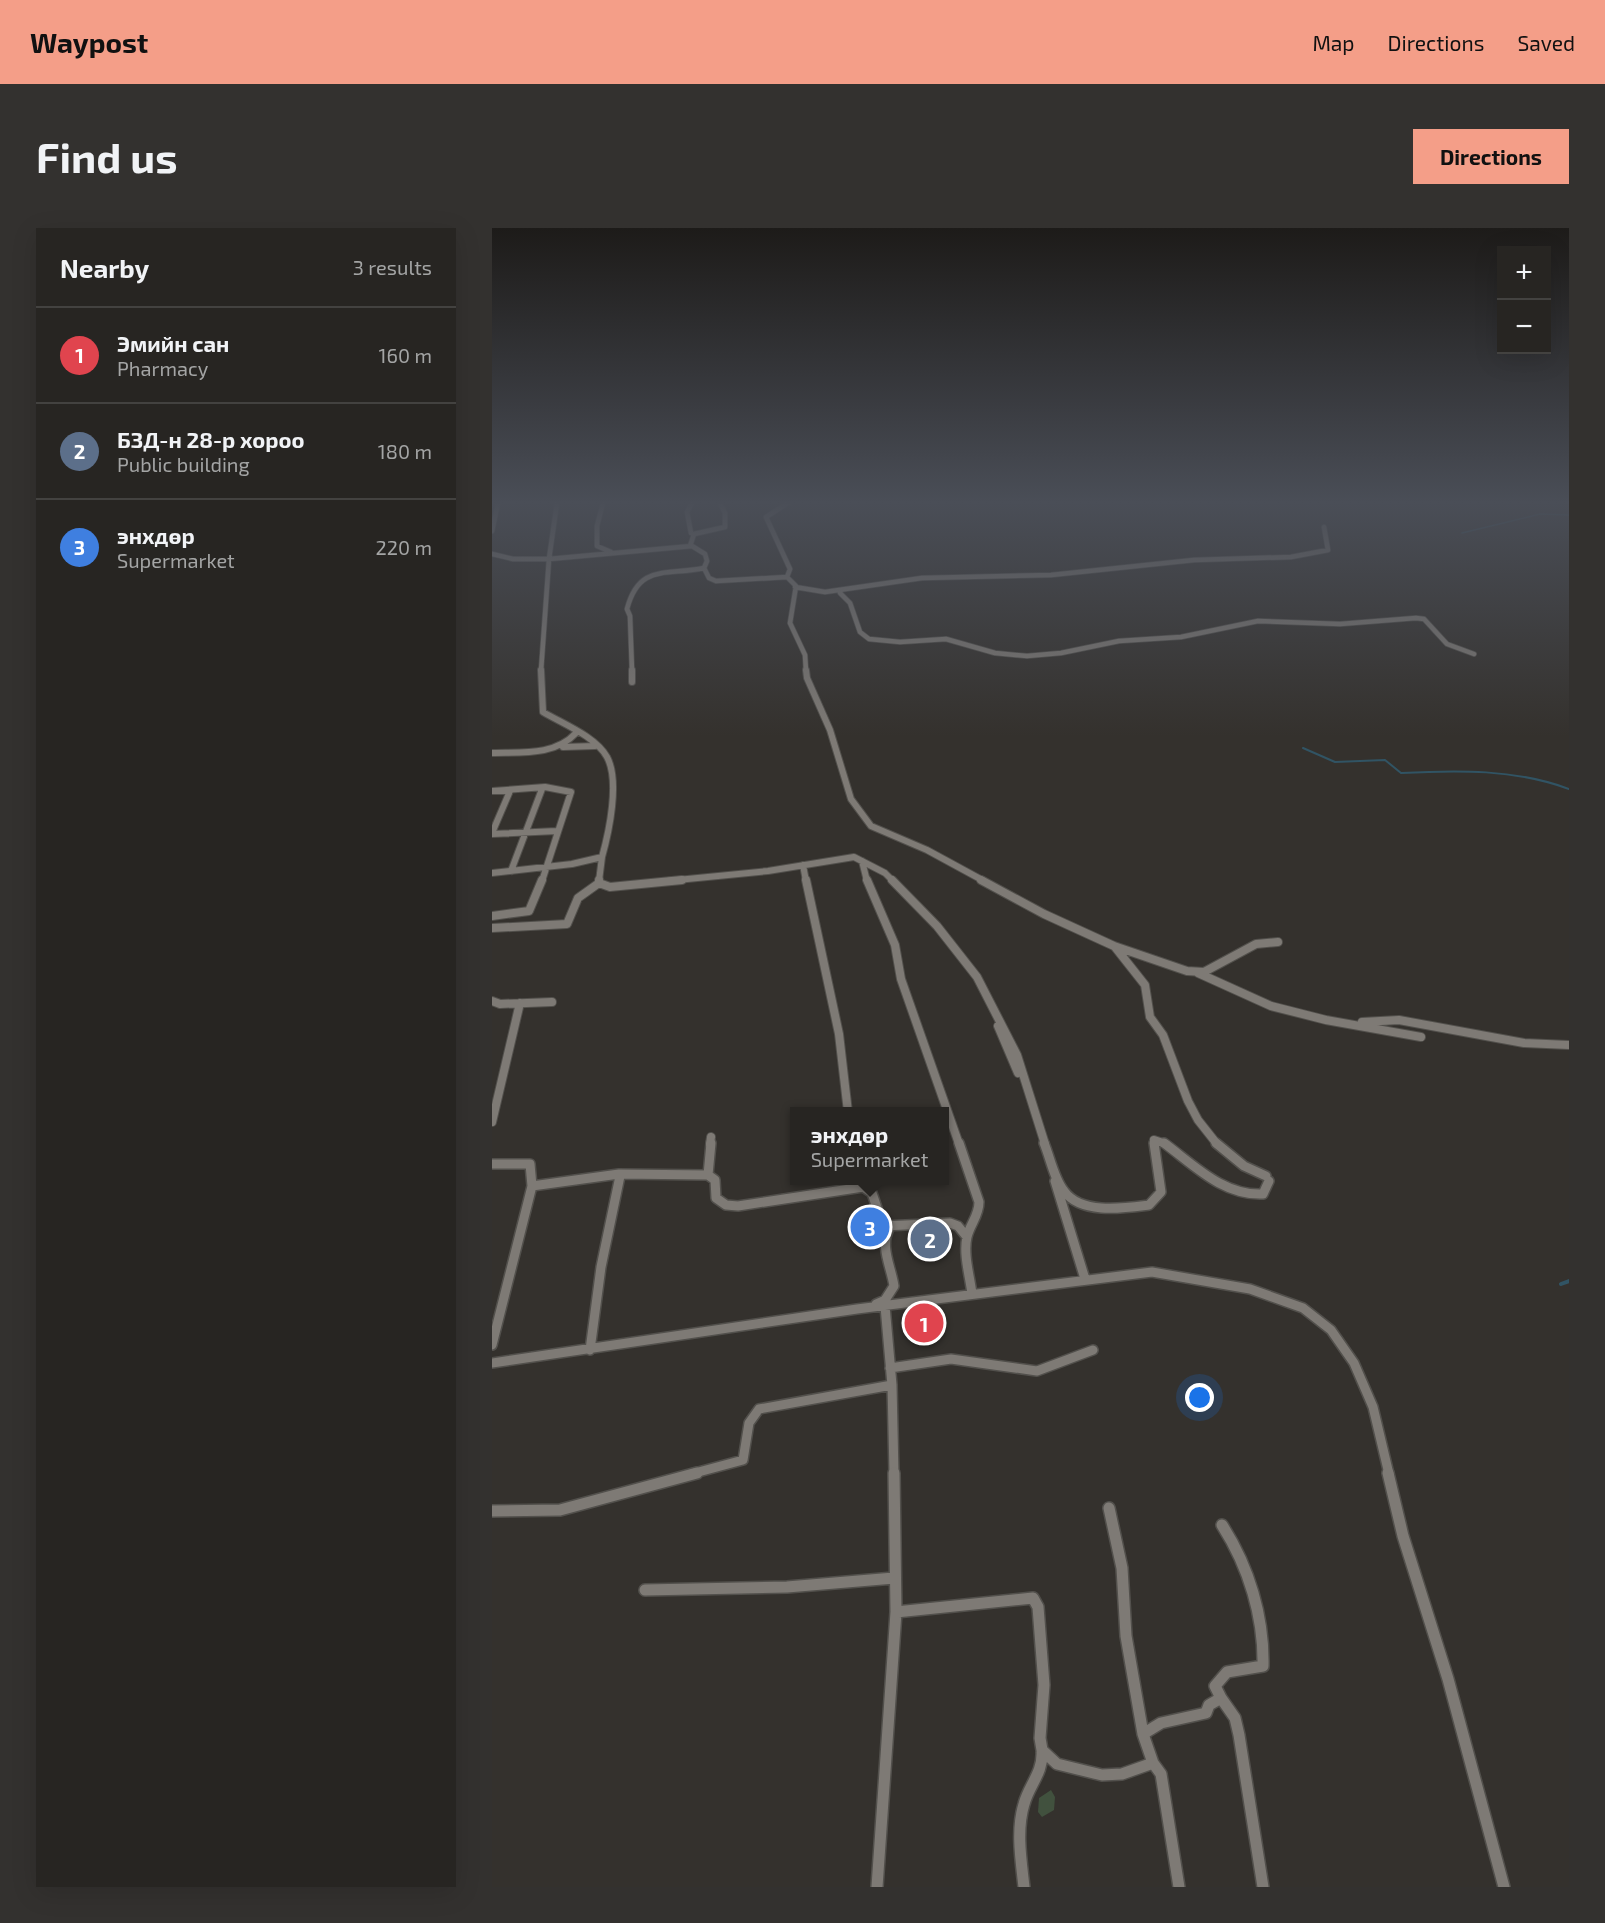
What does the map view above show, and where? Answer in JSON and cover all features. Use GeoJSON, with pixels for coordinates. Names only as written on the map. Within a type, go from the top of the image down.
{"type":"FeatureCollection","features":[{"type":"Feature","properties":{"kind":"street"},"geometry":{"type":"LineString","coordinates":[[492,928],[567,924],[578,898],[599,883],[609,828],[611,769],[607,756],[543,712],[541,661],[547,580]]}},
{"type":"Feature","properties":{"kind":"street"},"geometry":{"type":"LineString","coordinates":[[632,682],[630,616],[627,609],[636,584],[640,580]]}},
{"type":"Feature","properties":{"kind":"street"},"geometry":{"type":"LineString","coordinates":[[789,580],[795,588],[810,592],[906,580]]}},
{"type":"Feature","properties":{"kind":"street"},"geometry":{"type":"LineString","coordinates":[[795,588],[790,623],[805,655],[807,678],[830,730],[838,763],[851,799],[864,819],[879,830],[927,850],[1044,914],[1114,946],[1197,972],[1271,1006],[1421,1037]]}},
{"type":"Feature","properties":{"kind":"street"},"geometry":{"type":"LineString","coordinates":[[841,590],[840,593],[850,603],[860,632],[868,639],[900,642],[946,639],[1001,654],[1053,655],[1119,641],[1181,637],[1258,621],[1340,624],[1416,618],[1424,619],[1447,644],[1474,654]]}},
{"type":"Feature","properties":{"kind":"street"},"geometry":{"type":"LineString","coordinates":[[558,748],[570,743],[576,733]]}},
{"type":"Feature","properties":{"kind":"street"},"geometry":{"type":"LineString","coordinates":[[492,753],[595,746]]}},
{"type":"Feature","properties":{"kind":"street"},"geometry":{"type":"LineString","coordinates":[[492,791],[566,788],[571,792],[557,831],[549,867],[542,875],[529,911],[522,914],[492,916]]}},
{"type":"Feature","properties":{"kind":"street"},"geometry":{"type":"LineString","coordinates":[[511,871],[542,789]]}},
{"type":"Feature","properties":{"kind":"street"},"geometry":{"type":"LineString","coordinates":[[510,791],[492,833],[557,831]]}},
{"type":"Feature","properties":{"kind":"street"},"geometry":{"type":"LineString","coordinates":[[492,873],[549,867],[602,857]]}},
{"type":"Feature","properties":{"kind":"street"},"geometry":{"type":"LineString","coordinates":[[599,883],[610,887],[630,887],[851,857],[862,861],[885,873],[938,926],[973,970],[1017,1055],[1040,1132],[1064,1192],[1084,1204],[1109,1210],[1149,1205],[1161,1192],[1154,1140],[1160,1140],[1225,1189],[1239,1194],[1263,1194],[1268,1179],[1244,1168],[1195,1119],[1176,1077],[1162,1034],[1149,1016],[1148,991],[1135,969],[1114,946]]}},
{"type":"Feature","properties":{"kind":"street"},"geometry":{"type":"LineString","coordinates":[[862,861],[866,878],[895,945],[901,979],[944,1107]]}},
{"type":"Feature","properties":{"kind":"street"},"geometry":{"type":"LineString","coordinates":[[803,865],[839,1034],[847,1107]]}},
{"type":"Feature","properties":{"kind":"street"},"geometry":{"type":"LineString","coordinates":[[1197,972],[1224,963],[1256,944],[1278,942]]}},
{"type":"Feature","properties":{"kind":"street"},"geometry":{"type":"LineString","coordinates":[[492,1001],[552,1002]]}},
{"type":"Feature","properties":{"kind":"street"},"geometry":{"type":"LineString","coordinates":[[492,1122],[520,1003]]}},
{"type":"Feature","properties":{"kind":"street"},"geometry":{"type":"LineString","coordinates":[[990,1005],[1028,1102],[1085,1279]]}},
{"type":"Feature","properties":{"kind":"street"},"geometry":{"type":"LineString","coordinates":[[1349,1023],[1399,1020],[1524,1043],[1569,1045]]}},
{"type":"Feature","properties":{"kind":"street"},"geometry":{"type":"LineString","coordinates":[[949,1119],[970,1171],[979,1212],[967,1237],[966,1250],[972,1294]]}},
{"type":"Feature","properties":{"kind":"street"},"geometry":{"type":"LineString","coordinates":[[708,1175],[711,1137]]}},
{"type":"Feature","properties":{"kind":"street"},"geometry":{"type":"LineString","coordinates":[[492,1164],[530,1164],[532,1186],[492,1345]]}},
{"type":"Feature","properties":{"kind":"street"},"geometry":{"type":"LineString","coordinates":[[532,1186],[563,1180],[620,1176],[708,1175],[715,1180],[716,1198],[726,1205],[738,1206],[857,1185]]}},
{"type":"Feature","properties":{"kind":"street"},"geometry":{"type":"LineString","coordinates":[[590,1350],[601,1267],[620,1176]]}},
{"type":"Feature","properties":{"kind":"street"},"geometry":{"type":"LineString","coordinates":[[864,1185],[872,1193],[883,1226],[950,1223],[958,1226],[967,1237]]}},
{"type":"Feature","properties":{"kind":"street"},"geometry":{"type":"LineString","coordinates":[[870,1307],[885,1300],[894,1286],[884,1244],[884,1234],[890,1227]]}},
{"type":"Feature","properties":{"kind":"street"},"geometry":{"type":"LineString","coordinates":[[492,1363],[870,1307],[1152,1272],[1195,1277],[1250,1289],[1303,1308],[1319,1318],[1331,1330],[1354,1363],[1373,1407],[1403,1536],[1448,1679],[1504,1887]]}},
{"type":"Feature","properties":{"kind":"street"},"geometry":{"type":"LineString","coordinates":[[877,1887],[896,1612],[892,1385],[885,1306]]}},
{"type":"Feature","properties":{"kind":"street"},"geometry":{"type":"LineString","coordinates":[[890,1368],[951,1359],[1037,1371],[1093,1350]]}},
{"type":"Feature","properties":{"kind":"street"},"geometry":{"type":"LineString","coordinates":[[492,1511],[560,1510],[742,1461],[749,1423],[759,1409],[892,1385]]}},
{"type":"Feature","properties":{"kind":"street"},"geometry":{"type":"LineString","coordinates":[[1109,1508],[1122,1568],[1126,1636],[1142,1717],[1143,1734],[1153,1763],[1161,1774],[1179,1887]]}},
{"type":"Feature","properties":{"kind":"street"},"geometry":{"type":"LineString","coordinates":[[1222,1525],[1235,1542],[1249,1578],[1265,1650],[1263,1666],[1227,1672],[1219,1678],[1215,1686],[1235,1718],[1263,1887]]}},
{"type":"Feature","properties":{"kind":"street"},"geometry":{"type":"LineString","coordinates":[[645,1590],[788,1587],[894,1578]]}},
{"type":"Feature","properties":{"kind":"street"},"geometry":{"type":"LineString","coordinates":[[896,1612],[1032,1598],[1038,1607],[1044,1685],[1040,1738],[1044,1762],[1041,1775],[1030,1789],[1024,1806],[1021,1831],[1024,1887]]}},
{"type":"Feature","properties":{"kind":"street"},"geometry":{"type":"LineString","coordinates":[[1143,1734],[1161,1723],[1200,1716],[1221,1698]]}},
{"type":"Feature","properties":{"kind":"street"},"geometry":{"type":"LineString","coordinates":[[1042,1750],[1057,1764],[1102,1775],[1122,1774],[1153,1763]]}},
{"type":"Feature","properties":{"kind":"green space"},"geometry":{"type":"Polygon","coordinates":[[[1051,1790],[1055,1797],[1054,1810],[1042,1817],[1038,1812],[1039,1798],[1051,1790]]]}},
{"type":"Feature","properties":{"kind":"building"},"geometry":{"type":"Polygon","coordinates":[[[942,1221],[943,1237],[916,1240],[915,1223],[942,1221]]]}},
{"type":"Feature","properties":{"kind":"waterway"},"geometry":{"type":"LineString","coordinates":[[1303,748],[1335,762],[1385,760],[1401,773],[1486,772],[1549,782],[1569,789]]}},
{"type":"Feature","properties":{"kind":"waterway"},"geometry":{"type":"LineString","coordinates":[[1561,1284],[1569,1281]]}},
{"type":"Feature","properties":{"kind":"place","name":"энхдөр"},"geometry":{"type":"Point","coordinates":[870,1227]}},
{"type":"Feature","properties":{"kind":"place","name":"БЗД-н 28-р хороо"},"geometry":{"type":"Point","coordinates":[930,1239]}},
{"type":"Feature","properties":{"kind":"place","name":"Эмийн сан"},"geometry":{"type":"Point","coordinates":[924,1323]}}]}
